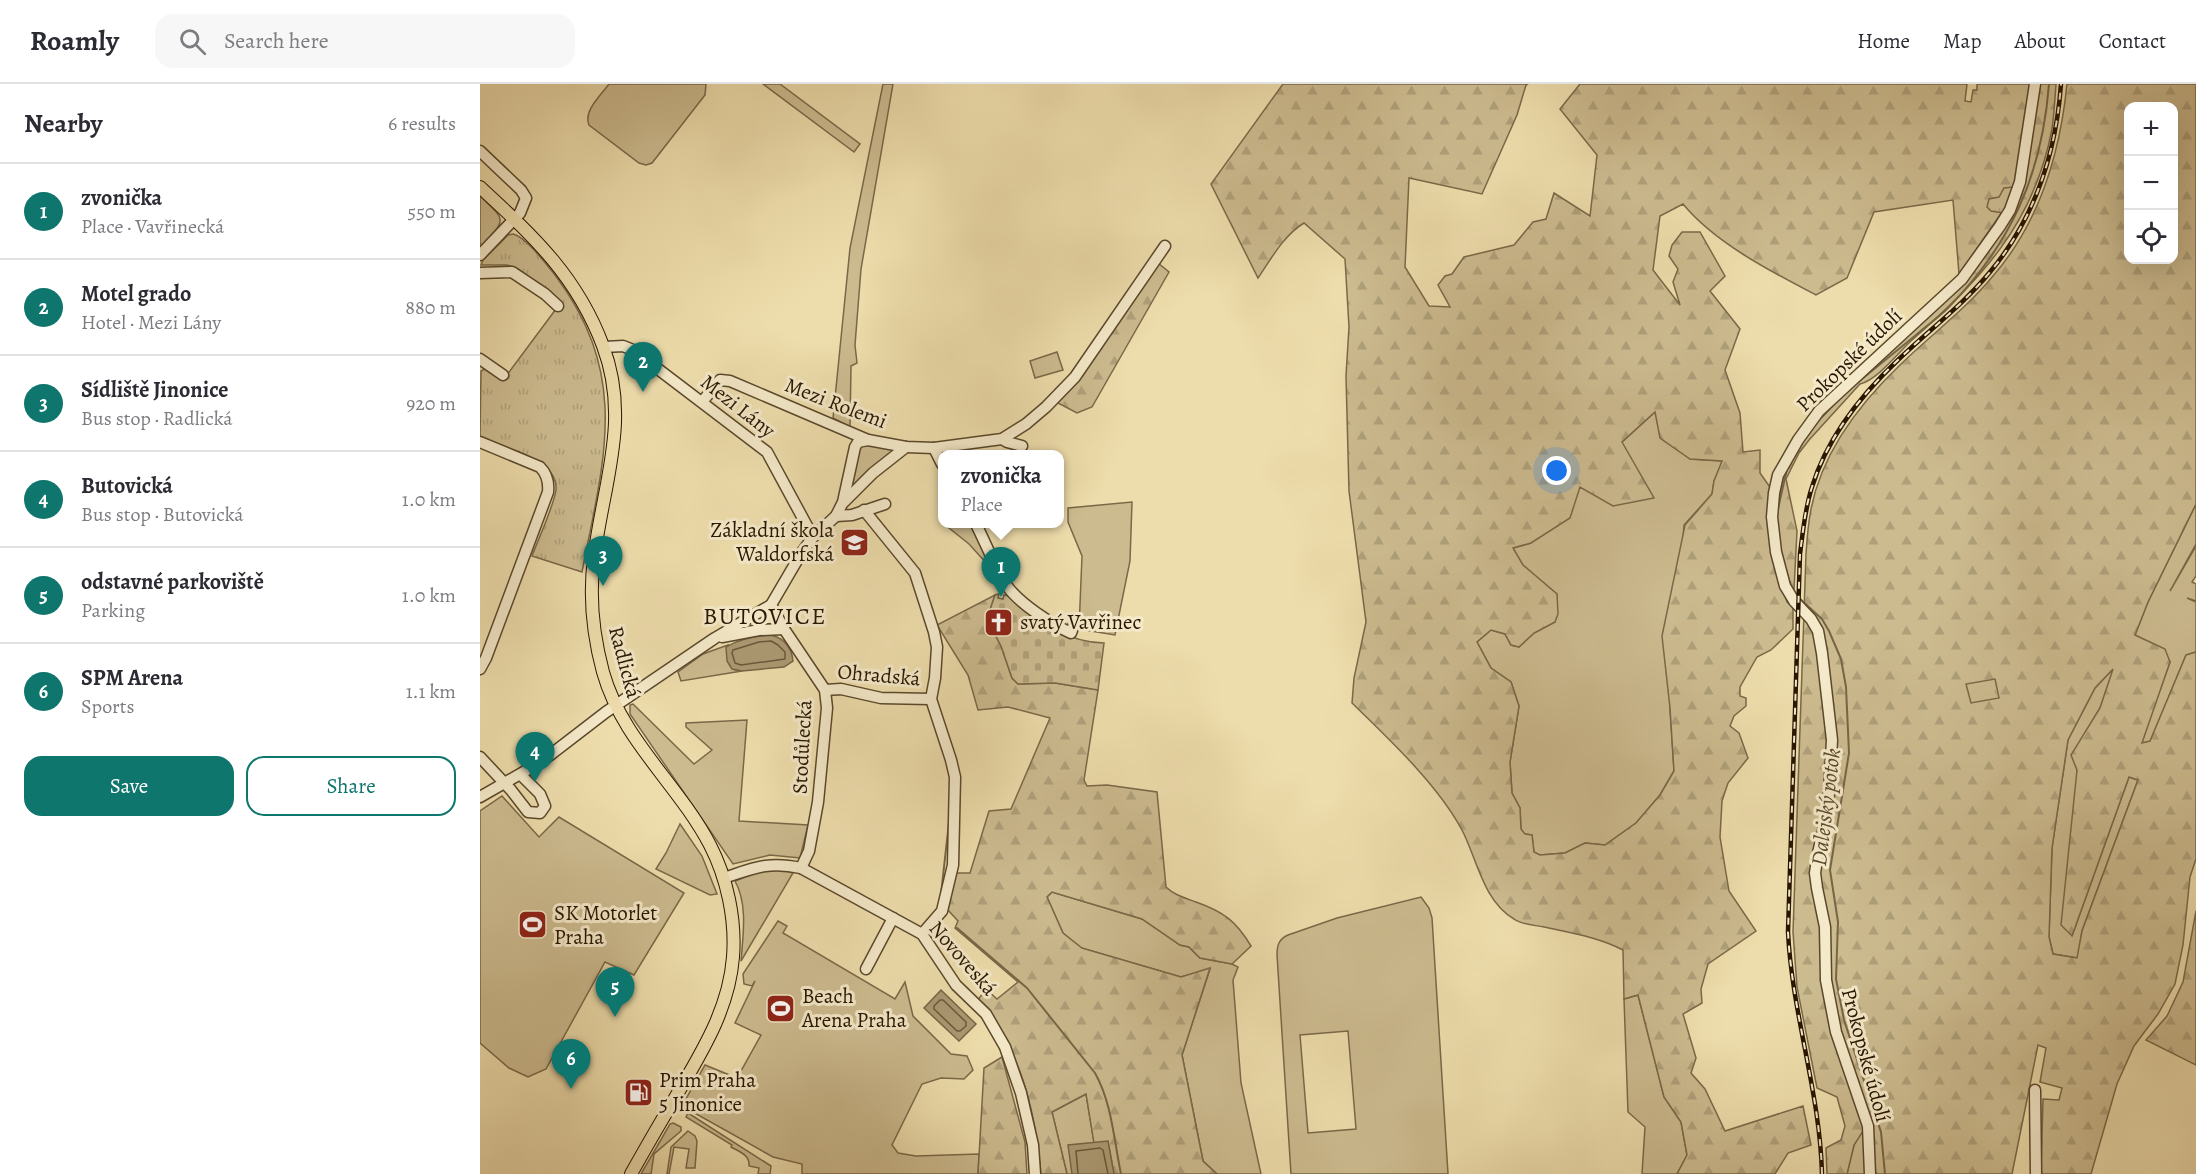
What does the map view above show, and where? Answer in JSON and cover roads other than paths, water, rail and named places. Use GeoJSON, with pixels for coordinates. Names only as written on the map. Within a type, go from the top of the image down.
{"type":"FeatureCollection","features":[{"type":"Feature","properties":{"kind":"main road","name":"Radlická"},"geometry":{"type":"LineString","coordinates":[[480,187],[561,269],[577,291],[604,347],[611,376],[616,422],[613,458],[594,557],[592,607],[598,650],[615,705],[634,738],[700,828],[713,852],[724,878],[733,928],[733,956],[727,993],[708,1041],[631,1174]]}},
{"type":"Feature","properties":{"kind":"street","name":"Prokopské údolí"},"geometry":{"type":"LineString","coordinates":[[1870,1174],[1868,1126],[1836,1032],[1826,980],[1825,927],[1816,888],[1815,873],[1818,853],[1828,810],[1832,740],[1822,653],[1815,625],[1794,601],[1785,586],[1776,552],[1772,517],[1774,493],[1778,475],[1797,440],[1819,411],[1962,279],[1988,245],[2010,210],[2020,182],[2036,84]]}},
{"type":"Feature","properties":{"kind":"street"},"geometry":{"type":"LineString","coordinates":[[480,151],[525,196],[524,205],[514,219],[480,255]]}},
{"type":"Feature","properties":{"kind":"street","name":"Mezi Rolemi"},"geometry":{"type":"LineString","coordinates":[[702,402],[720,380],[730,381],[868,440],[906,447],[934,448],[1002,439],[1026,424],[1075,377],[1166,246]]}},
{"type":"Feature","properties":{"kind":"street"},"geometry":{"type":"LineString","coordinates":[[480,273],[512,272],[545,294],[558,306]]}},
{"type":"Feature","properties":{"kind":"street","name":"Mezi Lány"},"geometry":{"type":"LineString","coordinates":[[604,347],[622,346],[633,350],[767,452],[813,537]]}},
{"type":"Feature","properties":{"kind":"street"},"geometry":{"type":"LineString","coordinates":[[480,358],[503,375]]}},
{"type":"Feature","properties":{"kind":"street"},"geometry":{"type":"LineString","coordinates":[[1002,439],[1022,446]]}},
{"type":"Feature","properties":{"kind":"street"},"geometry":{"type":"LineString","coordinates":[[480,797],[521,775],[615,705],[715,638],[771,605],[793,565],[813,537],[836,516],[843,502],[855,447],[858,442],[868,440]]}},
{"type":"Feature","properties":{"kind":"street"},"geometry":{"type":"LineString","coordinates":[[480,669],[548,488],[547,477],[540,467],[485,443]]}},
{"type":"Feature","properties":{"kind":"street"},"geometry":{"type":"LineString","coordinates":[[843,502],[873,472],[906,447]]}},
{"type":"Feature","properties":{"kind":"street"},"geometry":{"type":"LineString","coordinates":[[934,448],[938,456]]}},
{"type":"Feature","properties":{"kind":"street"},"geometry":{"type":"LineString","coordinates":[[836,516],[852,515],[885,504]]}},
{"type":"Feature","properties":{"kind":"street"},"geometry":{"type":"LineString","coordinates":[[864,510],[909,566],[920,587],[937,647],[931,699],[955,777],[953,865],[942,912],[922,934]]}},
{"type":"Feature","properties":{"kind":"street"},"geometry":{"type":"LineString","coordinates":[[978,528],[1008,587],[1044,618],[1071,633],[1076,619]]}},
{"type":"Feature","properties":{"kind":"street","name":"Stodůlecká"},"geometry":{"type":"LineString","coordinates":[[771,605],[784,629],[825,690],[827,708],[819,802],[809,851],[801,868]]}},
{"type":"Feature","properties":{"kind":"street"},"geometry":{"type":"LineString","coordinates":[[715,638],[759,630],[784,629]]}},
{"type":"Feature","properties":{"kind":"street","name":"Ohradská"},"geometry":{"type":"LineString","coordinates":[[825,690],[841,689],[881,698],[931,699]]}},
{"type":"Feature","properties":{"kind":"street"},"geometry":{"type":"LineString","coordinates":[[480,757],[528,812],[540,813],[545,806],[542,796],[521,775]]}},
{"type":"Feature","properties":{"kind":"street","name":"Novoveská"},"geometry":{"type":"LineString","coordinates":[[724,878],[760,866],[781,864],[801,868],[922,934],[956,985],[986,1014],[1005,1047],[1021,1093],[1033,1145],[1035,1174]]}},
{"type":"Feature","properties":{"kind":"street"},"geometry":{"type":"LineString","coordinates":[[866,969],[893,918]]}},
{"type":"Feature","properties":{"kind":"street"},"geometry":{"type":"LineString","coordinates":[[2035,1090],[2037,1174]]}},
{"type":"Feature","properties":{"kind":"water"},"geometry":{"type":"Polygon","coordinates":[[[771,635],[780,638],[786,644],[793,661],[784,667],[742,671],[732,669],[727,661],[726,647],[748,638],[771,635]]]}},
{"type":"Feature","properties":{"kind":"water"},"geometry":{"type":"Polygon","coordinates":[[[941,990],[976,1024],[959,1041],[924,1008],[941,990]]]}},
{"type":"Feature","properties":{"kind":"water"},"geometry":{"type":"Polygon","coordinates":[[[1108,1141],[1114,1174],[1072,1174],[1068,1145],[1108,1141]]]}},
{"type":"Feature","properties":{"kind":"waterway","name":"Dalejský potok"},"geometry":{"type":"LineString","coordinates":[[1852,387],[1944,312],[1970,284],[2006,233],[2031,178],[2045,117],[2049,84]]}},
{"type":"Feature","properties":{"kind":"waterway","name":"Dalejský potok"},"geometry":{"type":"LineString","coordinates":[[1816,423],[1841,397]]}},
{"type":"Feature","properties":{"kind":"waterway","name":"Dalejský potok"},"geometry":{"type":"LineString","coordinates":[[1798,451],[1804,440]]}},
{"type":"Feature","properties":{"kind":"waterway","name":"Dalejský potok"},"geometry":{"type":"LineString","coordinates":[[1777,513],[1787,469]]}},
{"type":"Feature","properties":{"kind":"waterway","name":"Dalejský potok"},"geometry":{"type":"LineString","coordinates":[[1787,574],[1791,586]]}},
{"type":"Feature","properties":{"kind":"waterway","name":"Dalejský potok"},"geometry":{"type":"LineString","coordinates":[[1794,591],[1822,619],[1829,631],[1841,659],[1846,687],[1849,753],[1830,870],[1838,922],[1836,979],[1844,1020],[1881,1132],[1885,1174]]}},
{"type":"Feature","properties":{"kind":"waterway"},"geometry":{"type":"LineString","coordinates":[[941,894],[949,822]]}},
{"type":"Feature","properties":{"kind":"waterway"},"geometry":{"type":"LineString","coordinates":[[957,928],[1027,988],[1095,1073],[1109,1109],[1121,1174]]}},
{"type":"Feature","properties":{"kind":"railway"},"geometry":{"type":"LineString","coordinates":[[1822,1174],[1816,1113],[1795,993],[1788,932],[1800,554],[1804,520],[1818,469],[1836,435],[1858,403],[1898,360],[1980,284],[2019,230],[2041,184],[2048,160],[2061,84]]}},
{"type":"Feature","properties":{"kind":"place","name":"Motel grado"},"geometry":{"type":"Point","coordinates":[643,392]}},
{"type":"Feature","properties":{"kind":"place","name":"Základní škola Waldorfská"},"geometry":{"type":"Point","coordinates":[855,542]}},
{"type":"Feature","properties":{"kind":"place","name":"Sídliště Jinonice"},"geometry":{"type":"Point","coordinates":[603,586]}},
{"type":"Feature","properties":{"kind":"place","name":"zvonička"},"geometry":{"type":"Point","coordinates":[1001,597]}},
{"type":"Feature","properties":{"kind":"place","name":"svatý Vavřinec"},"geometry":{"type":"Point","coordinates":[999,622]}},
{"type":"Feature","properties":{"kind":"place","name":"Butovická"},"geometry":{"type":"Point","coordinates":[535,782]}},
{"type":"Feature","properties":{"kind":"place","name":"SK Motorlet Praha"},"geometry":{"type":"Point","coordinates":[533,925]}},
{"type":"Feature","properties":{"kind":"place","name":"Beach Arena Praha"},"geometry":{"type":"Point","coordinates":[781,1008]}},
{"type":"Feature","properties":{"kind":"place","name":"odstavné parkoviště"},"geometry":{"type":"Point","coordinates":[615,1017]}},
{"type":"Feature","properties":{"kind":"place","name":"SPM Arena"},"geometry":{"type":"Point","coordinates":[571,1089]}},
{"type":"Feature","properties":{"kind":"place","name":"Prim Praha 5 Jinonice"},"geometry":{"type":"Point","coordinates":[638,1092]}},
{"type":"Feature","properties":{"kind":"district","name":"BUTOVICE"},"geometry":{"type":"Point","coordinates":[765,616]}}]}
